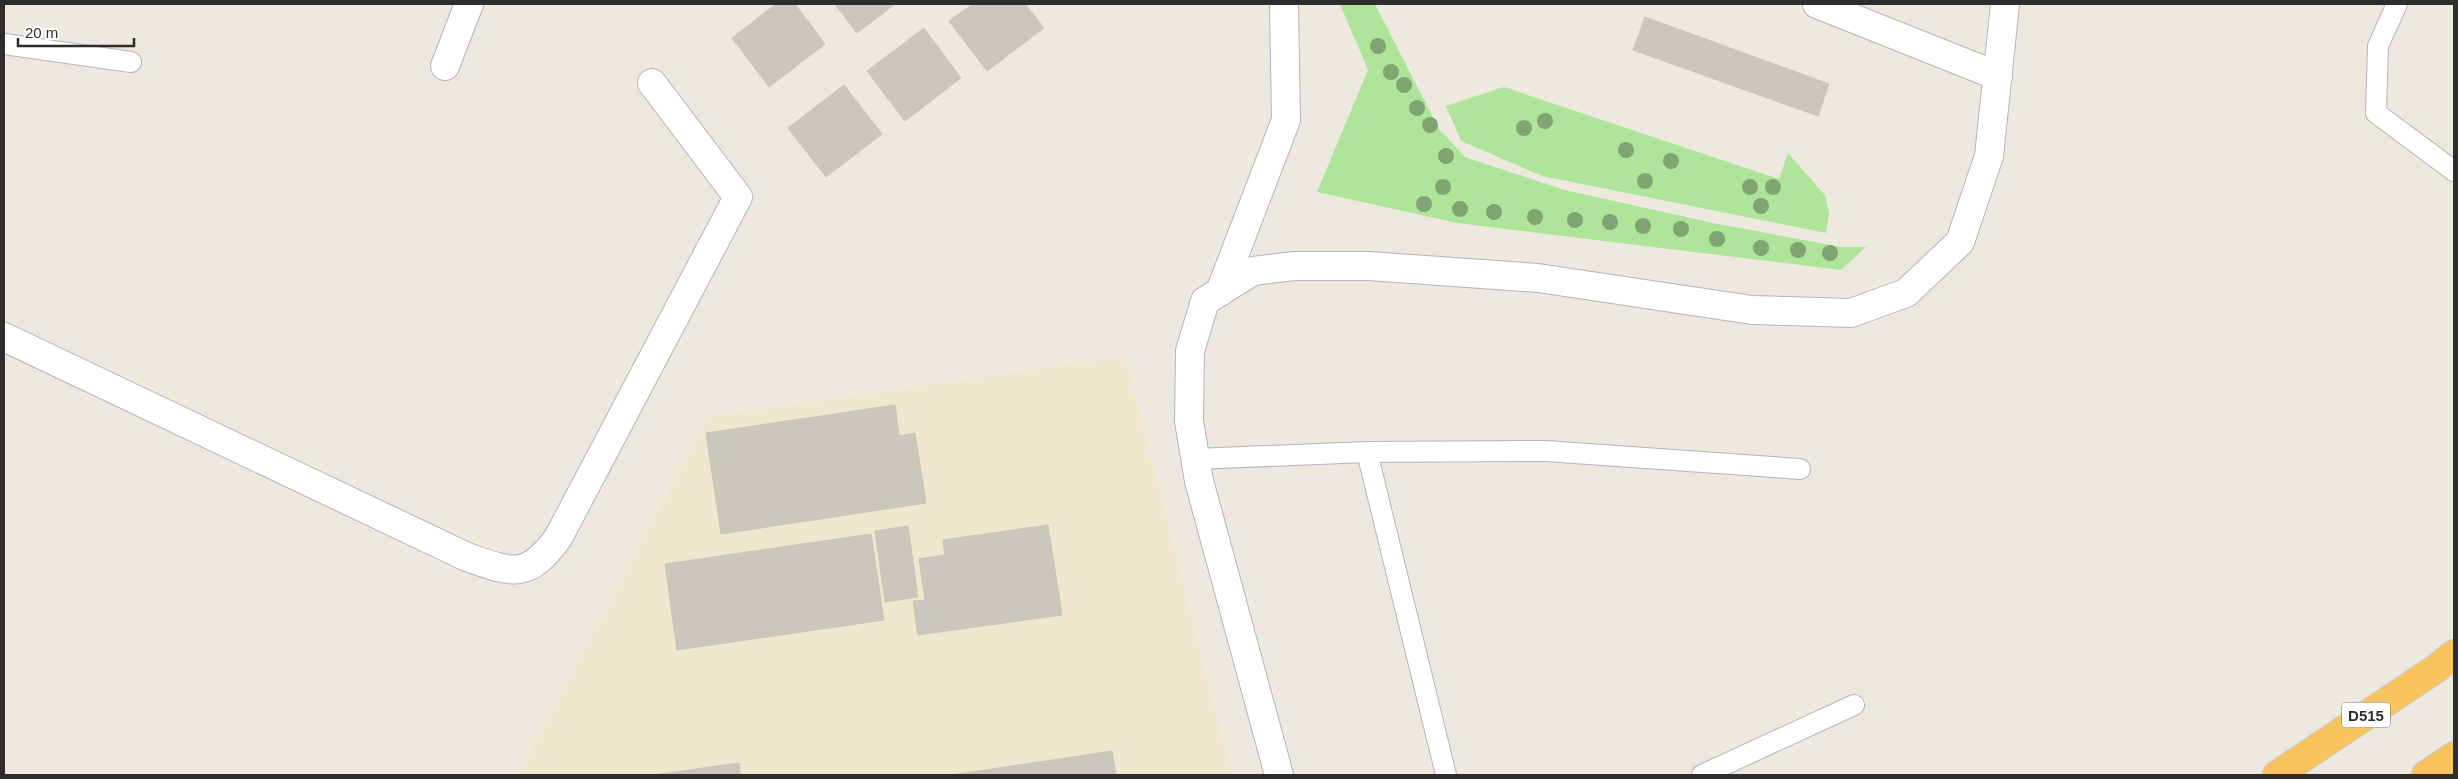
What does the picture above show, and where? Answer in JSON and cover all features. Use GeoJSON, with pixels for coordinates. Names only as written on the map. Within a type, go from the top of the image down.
{"type":"FeatureCollection","features":[{"type":"Feature","properties":{"kind":"highway","name":"D515"},"geometry":{"type":"LineString","coordinates":[[2277,775],[2437,668],[2454,654]]}},
{"type":"Feature","properties":{"kind":"highway"},"geometry":{"type":"LineString","coordinates":[[2426,775],[2454,756]]}},
{"type":"Feature","properties":{"kind":"street"},"geometry":{"type":"LineString","coordinates":[[445,66],[469,4]]}},
{"type":"Feature","properties":{"kind":"street"},"geometry":{"type":"LineString","coordinates":[[1220,292],[1286,120],[1284,4]]}},
{"type":"Feature","properties":{"kind":"street"},"geometry":{"type":"LineString","coordinates":[[1817,4],[1998,76]]}},
{"type":"Feature","properties":{"kind":"street"},"geometry":{"type":"LineString","coordinates":[[1279,775],[1195,459],[1189,421],[1190,351],[1205,301],[1253,271],[1294,266],[1369,266],[1538,278],[1752,310],[1851,313],[1906,293],[1960,242],[1989,156],[2005,4]]}},
{"type":"Feature","properties":{"kind":"street"},"geometry":{"type":"LineString","coordinates":[[4,338],[467,558],[515,570],[531,567],[544,557],[558,538],[738,198],[652,83]]}},
{"type":"Feature","properties":{"kind":"lane"},"geometry":{"type":"LineString","coordinates":[[2397,4],[2378,46],[2376,113],[2454,171]]}},
{"type":"Feature","properties":{"kind":"lane"},"geometry":{"type":"LineString","coordinates":[[4,44],[130,62]]}},
{"type":"Feature","properties":{"kind":"lane"},"geometry":{"type":"LineString","coordinates":[[1195,459],[1367,452],[1546,451],[1800,469]]}},
{"type":"Feature","properties":{"kind":"lane"},"geometry":{"type":"LineString","coordinates":[[1367,452],[1446,775]]}},
{"type":"Feature","properties":{"kind":"lane"},"geometry":{"type":"LineString","coordinates":[[1702,775],[1854,706]]}},
{"type":"Feature","properties":{"kind":"shaded area"},"geometry":{"type":"Polygon","coordinates":[[[1125,356],[1232,775],[518,775],[708,417],[1125,356]]]}},
{"type":"Feature","properties":{"kind":"green space"},"geometry":{"type":"Polygon","coordinates":[[[1340,4],[1375,4],[1439,129],[1465,157],[1565,190],[1713,223],[1841,247],[1866,247],[1841,270],[1457,223],[1317,192],[1368,70],[1340,4]]]}},
{"type":"Feature","properties":{"kind":"green space"},"geometry":{"type":"Polygon","coordinates":[[[1504,87],[1779,179],[1788,153],[1825,195],[1829,213],[1826,233],[1542,176],[1461,141],[1446,106],[1504,87]]]}},
{"type":"Feature","properties":{"kind":"building"},"geometry":{"type":"Polygon","coordinates":[[[776,4],[795,4],[825,44],[769,87],[732,38],[776,4]]]}},
{"type":"Feature","properties":{"kind":"building"},"geometry":{"type":"Polygon","coordinates":[[[835,4],[895,4],[857,33],[835,4]]]}},
{"type":"Feature","properties":{"kind":"building"},"geometry":{"type":"Polygon","coordinates":[[[973,4],[1025,4],[1044,28],[987,71],[949,21],[973,4]]]}},
{"type":"Feature","properties":{"kind":"building"},"geometry":{"type":"Polygon","coordinates":[[[1645,17],[1829,84],[1818,116],[1633,50],[1645,17]]]}},
{"type":"Feature","properties":{"kind":"building"},"geometry":{"type":"Polygon","coordinates":[[[924,28],[961,78],[905,121],[867,71],[924,28]]]}},
{"type":"Feature","properties":{"kind":"building"},"geometry":{"type":"Polygon","coordinates":[[[844,85],[882,134],[826,177],[788,128],[844,85]]]}},
{"type":"Feature","properties":{"kind":"building"},"geometry":{"type":"Polygon","coordinates":[[[895,405],[899,436],[915,433],[926,503],[721,534],[706,433],[895,405]]]}},
{"type":"Feature","properties":{"kind":"building"},"geometry":{"type":"Polygon","coordinates":[[[1048,525],[1062,615],[918,635],[913,601],[925,600],[919,559],[945,555],[943,540],[1048,525]]]}},
{"type":"Feature","properties":{"kind":"building"},"geometry":{"type":"Polygon","coordinates":[[[908,526],[918,597],[885,602],[875,531],[908,526]]]}},
{"type":"Feature","properties":{"kind":"building"},"geometry":{"type":"Polygon","coordinates":[[[871,534],[884,620],[677,650],[665,564],[871,534]]]}},
{"type":"Feature","properties":{"kind":"building"},"geometry":{"type":"Polygon","coordinates":[[[1112,751],[1116,775],[952,775],[1112,751]]]}},
{"type":"Feature","properties":{"kind":"building"},"geometry":{"type":"Polygon","coordinates":[[[739,763],[740,775],[653,775],[739,763]]]}}]}
